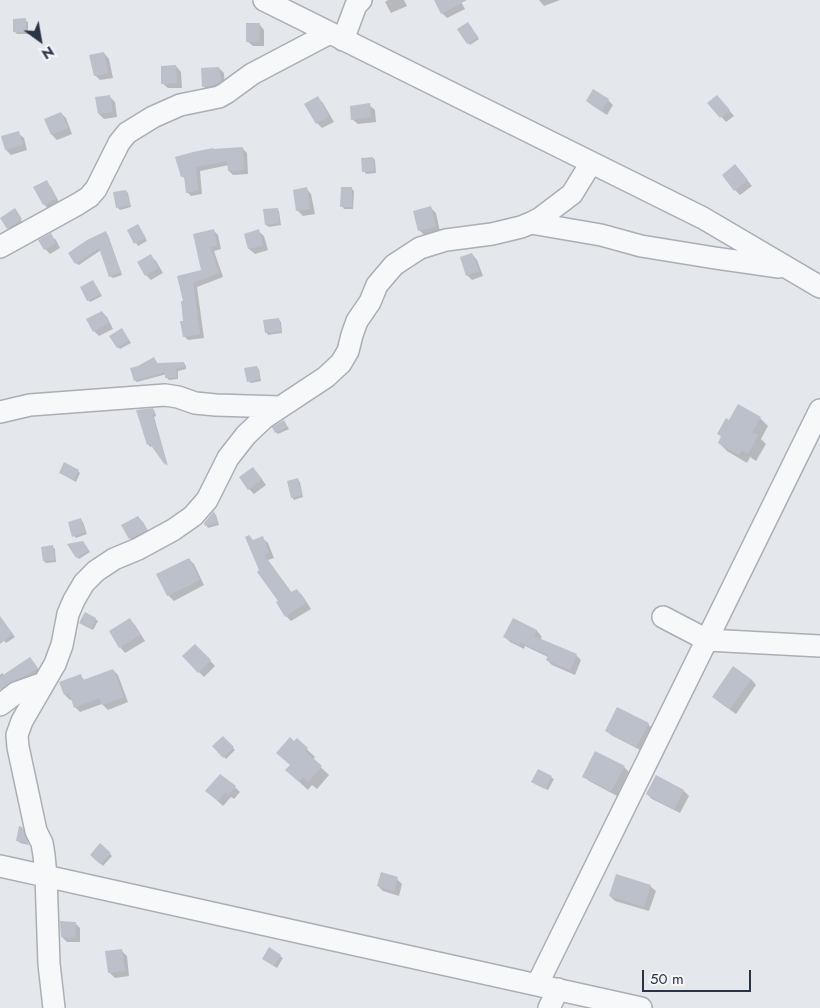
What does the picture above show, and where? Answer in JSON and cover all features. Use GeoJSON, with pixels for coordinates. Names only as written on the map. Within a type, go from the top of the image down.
{"type":"FeatureCollection","features":[{"type":"Feature","properties":{"kind":"street"},"geometry":{"type":"LineString","coordinates":[[264,0],[703,218],[820,287]]}},
{"type":"Feature","properties":{"kind":"street"},"geometry":{"type":"LineString","coordinates":[[0,247],[89,197],[96,189],[119,143],[127,133],[153,117],[180,105],[219,97],[252,74],[337,36],[360,0]]}},
{"type":"Feature","properties":{"kind":"street"},"geometry":{"type":"LineString","coordinates":[[54,1008],[48,958],[44,855],[42,843],[36,831],[17,735],[22,720],[56,664],[68,614],[84,583],[96,571],[114,559],[174,530],[193,516],[207,500],[228,458],[246,435],[264,418],[326,377],[340,363],[348,350],[357,321],[370,302],[377,285],[394,265],[420,248],[446,240],[492,234],[531,223],[572,194],[591,163]]}},
{"type":"Feature","properties":{"kind":"street"},"geometry":{"type":"LineString","coordinates":[[531,223],[601,234],[650,248],[788,268]]}},
{"type":"Feature","properties":{"kind":"street"},"geometry":{"type":"LineString","coordinates":[[0,412],[30,406],[165,396],[178,396],[195,403],[280,407]]}},
{"type":"Feature","properties":{"kind":"street"},"geometry":{"type":"LineString","coordinates":[[548,994],[707,640],[820,410]]}},
{"type":"Feature","properties":{"kind":"street"},"geometry":{"type":"LineString","coordinates":[[663,617],[707,640],[820,646]]}},
{"type":"Feature","properties":{"kind":"street"},"geometry":{"type":"LineString","coordinates":[[0,705],[16,693],[44,683]]}},
{"type":"Feature","properties":{"kind":"street"},"geometry":{"type":"LineString","coordinates":[[0,866],[548,994],[641,1008]]}},
{"type":"Feature","properties":{"kind":"building"},"geometry":{"type":"Polygon","coordinates":[[[434,0],[467,0],[441,14],[434,0]]]}},
{"type":"Feature","properties":{"kind":"building"},"geometry":{"type":"Polygon","coordinates":[[[26,18],[26,32],[13,32],[13,19],[26,18]]]}},
{"type":"Feature","properties":{"kind":"building"},"geometry":{"type":"Polygon","coordinates":[[[468,22],[478,37],[467,44],[457,29],[468,22]]]}},
{"type":"Feature","properties":{"kind":"building"},"geometry":{"type":"Polygon","coordinates":[[[246,23],[260,23],[259,42],[246,42],[246,23]]]}},
{"type":"Feature","properties":{"kind":"building"},"geometry":{"type":"Polygon","coordinates":[[[104,52],[108,73],[94,76],[89,55],[104,52]]]}},
{"type":"Feature","properties":{"kind":"building"},"geometry":{"type":"Polygon","coordinates":[[[176,65],[177,83],[161,84],[161,66],[176,65]]]}},
{"type":"Feature","properties":{"kind":"building"},"geometry":{"type":"Polygon","coordinates":[[[219,67],[221,81],[215,85],[202,87],[201,68],[219,67]]]}},
{"type":"Feature","properties":{"kind":"building"},"geometry":{"type":"Polygon","coordinates":[[[593,89],[609,99],[602,111],[586,101],[593,89]]]}},
{"type":"Feature","properties":{"kind":"building"},"geometry":{"type":"Polygon","coordinates":[[[110,95],[113,112],[98,114],[95,97],[110,95]]]}},
{"type":"Feature","properties":{"kind":"building"},"geometry":{"type":"Polygon","coordinates":[[[717,95],[730,110],[720,118],[707,103],[717,95]]]}},
{"type":"Feature","properties":{"kind":"building"},"geometry":{"type":"Polygon","coordinates":[[[318,96],[329,116],[316,124],[304,104],[318,96]]]}},
{"type":"Feature","properties":{"kind":"building"},"geometry":{"type":"Polygon","coordinates":[[[370,103],[371,117],[351,120],[350,106],[370,103]]]}},
{"type":"Feature","properties":{"kind":"building"},"geometry":{"type":"Polygon","coordinates":[[[61,112],[68,128],[51,135],[44,119],[61,112]]]}},
{"type":"Feature","properties":{"kind":"building"},"geometry":{"type":"Polygon","coordinates":[[[19,131],[23,145],[5,150],[1,136],[19,131]]]}},
{"type":"Feature","properties":{"kind":"building"},"geometry":{"type":"Polygon","coordinates":[[[243,147],[244,170],[228,171],[227,161],[196,167],[198,190],[186,193],[184,176],[181,177],[175,157],[213,148],[243,147]]]}},
{"type":"Feature","properties":{"kind":"building"},"geometry":{"type":"Polygon","coordinates":[[[373,157],[374,171],[362,172],[361,158],[373,157]]]}},
{"type":"Feature","properties":{"kind":"building"},"geometry":{"type":"Polygon","coordinates":[[[735,164],[748,180],[734,191],[722,175],[735,164]]]}},
{"type":"Feature","properties":{"kind":"building"},"geometry":{"type":"Polygon","coordinates":[[[47,180],[56,199],[43,205],[33,187],[47,180]]]}},
{"type":"Feature","properties":{"kind":"building"},"geometry":{"type":"Polygon","coordinates":[[[307,187],[310,209],[296,211],[293,190],[307,187]]]}},
{"type":"Feature","properties":{"kind":"building"},"geometry":{"type":"Polygon","coordinates":[[[341,187],[352,187],[352,207],[340,207],[341,187]]]}},
{"type":"Feature","properties":{"kind":"building"},"geometry":{"type":"Polygon","coordinates":[[[126,190],[130,205],[116,208],[113,192],[126,190]]]}},
{"type":"Feature","properties":{"kind":"building"},"geometry":{"type":"Polygon","coordinates":[[[431,206],[436,227],[418,231],[413,211],[431,206]]]}},
{"type":"Feature","properties":{"kind":"building"},"geometry":{"type":"Polygon","coordinates":[[[15,208],[22,219],[7,229],[0,218],[15,208]]]}},
{"type":"Feature","properties":{"kind":"building"},"geometry":{"type":"Polygon","coordinates":[[[278,208],[279,223],[265,225],[263,209],[278,208]]]}},
{"type":"Feature","properties":{"kind":"building"},"geometry":{"type":"Polygon","coordinates":[[[138,224],[146,238],[134,244],[127,230],[138,224]]]}},
{"type":"Feature","properties":{"kind":"building"},"geometry":{"type":"Polygon","coordinates":[[[214,229],[217,245],[210,247],[219,273],[193,283],[200,334],[183,337],[180,321],[183,321],[181,301],[183,301],[177,276],[201,270],[193,234],[214,229]]]}},
{"type":"Feature","properties":{"kind":"building"},"geometry":{"type":"Polygon","coordinates":[[[259,229],[263,245],[248,249],[244,234],[259,229]]]}},
{"type":"Feature","properties":{"kind":"building"},"geometry":{"type":"Polygon","coordinates":[[[106,231],[121,272],[109,277],[99,248],[75,264],[68,253],[87,240],[106,231]]]}},
{"type":"Feature","properties":{"kind":"building"},"geometry":{"type":"Polygon","coordinates":[[[51,233],[56,243],[44,250],[38,240],[51,233]]]}},
{"type":"Feature","properties":{"kind":"building"},"geometry":{"type":"Polygon","coordinates":[[[472,253],[479,271],[466,276],[460,257],[472,253]]]}},
{"type":"Feature","properties":{"kind":"building"},"geometry":{"type":"Polygon","coordinates":[[[151,254],[158,268],[145,276],[137,262],[151,254]]]}},
{"type":"Feature","properties":{"kind":"building"},"geometry":{"type":"Polygon","coordinates":[[[93,280],[101,294],[87,301],[80,287],[93,280]]]}},
{"type":"Feature","properties":{"kind":"building"},"geometry":{"type":"Polygon","coordinates":[[[102,311],[109,323],[93,332],[86,319],[102,311]]]}},
{"type":"Feature","properties":{"kind":"building"},"geometry":{"type":"Polygon","coordinates":[[[279,318],[281,331],[265,333],[263,320],[279,318]]]}},
{"type":"Feature","properties":{"kind":"building"},"geometry":{"type":"Polygon","coordinates":[[[122,328],[129,340],[117,348],[109,336],[122,328]]]}},
{"type":"Feature","properties":{"kind":"building"},"geometry":{"type":"Polygon","coordinates":[[[154,357],[157,363],[184,362],[185,367],[176,369],[177,378],[165,378],[165,372],[134,381],[130,368],[138,366],[154,357]]]}},
{"type":"Feature","properties":{"kind":"building"},"geometry":{"type":"Polygon","coordinates":[[[257,366],[260,379],[247,382],[244,368],[257,366]]]}},
{"type":"Feature","properties":{"kind":"building"},"geometry":{"type":"Polygon","coordinates":[[[738,404],[761,417],[752,432],[758,435],[748,454],[742,450],[739,455],[718,443],[721,436],[717,434],[726,418],[729,420],[738,404]]]}},
{"type":"Feature","properties":{"kind":"building"},"geometry":{"type":"Polygon","coordinates":[[[153,408],[155,414],[152,415],[167,463],[165,465],[150,444],[147,445],[136,410],[153,408]]]}},
{"type":"Feature","properties":{"kind":"building"},"geometry":{"type":"Polygon","coordinates":[[[284,420],[287,427],[275,433],[272,427],[284,420]]]}},
{"type":"Feature","properties":{"kind":"building"},"geometry":{"type":"Polygon","coordinates":[[[64,462],[79,470],[74,480],[59,473],[64,462]]]}},
{"type":"Feature","properties":{"kind":"building"},"geometry":{"type":"Polygon","coordinates":[[[253,467],[262,479],[248,490],[239,477],[253,467]]]}},
{"type":"Feature","properties":{"kind":"building"},"geometry":{"type":"Polygon","coordinates":[[[298,478],[302,495],[291,498],[287,481],[298,478]]]}},
{"type":"Feature","properties":{"kind":"building"},"geometry":{"type":"Polygon","coordinates":[[[214,511],[217,523],[205,526],[204,523],[214,511]]]}},
{"type":"Feature","properties":{"kind":"building"},"geometry":{"type":"Polygon","coordinates":[[[138,516],[147,530],[129,539],[121,525],[138,516]]]}},
{"type":"Feature","properties":{"kind":"building"},"geometry":{"type":"Polygon","coordinates":[[[81,518],[85,532],[72,537],[68,522],[81,518]]]}},
{"type":"Feature","properties":{"kind":"building"},"geometry":{"type":"Polygon","coordinates":[[[249,535],[253,540],[263,536],[269,553],[264,555],[291,592],[297,589],[306,603],[285,617],[276,602],[278,601],[257,572],[259,570],[245,537],[249,535]]]}},
{"type":"Feature","properties":{"kind":"building"},"geometry":{"type":"Polygon","coordinates":[[[83,541],[89,550],[76,558],[67,544],[83,541]]]}},
{"type":"Feature","properties":{"kind":"building"},"geometry":{"type":"Polygon","coordinates":[[[53,545],[55,560],[43,561],[41,547],[53,545]]]}},
{"type":"Feature","properties":{"kind":"building"},"geometry":{"type":"Polygon","coordinates":[[[189,558],[200,580],[167,596],[156,574],[189,558]]]}},
{"type":"Feature","properties":{"kind":"building"},"geometry":{"type":"Polygon","coordinates":[[[85,612],[96,618],[91,629],[79,623],[85,612]]]}},
{"type":"Feature","properties":{"kind":"building"},"geometry":{"type":"Polygon","coordinates":[[[0,616],[13,634],[0,644],[0,616]]]}},
{"type":"Feature","properties":{"kind":"building"},"geometry":{"type":"Polygon","coordinates":[[[130,618],[140,635],[119,648],[109,631],[130,618]]]}},
{"type":"Feature","properties":{"kind":"building"},"geometry":{"type":"Polygon","coordinates":[[[513,618],[537,630],[534,636],[577,654],[570,670],[546,660],[548,655],[520,642],[519,645],[503,637],[513,618]]]}},
{"type":"Feature","properties":{"kind":"building"},"geometry":{"type":"Polygon","coordinates":[[[195,644],[211,660],[198,673],[182,656],[195,644]]]}},
{"type":"Feature","properties":{"kind":"building"},"geometry":{"type":"Polygon","coordinates":[[[30,657],[38,668],[0,689],[0,677],[30,657]]]}},
{"type":"Feature","properties":{"kind":"building"},"geometry":{"type":"Polygon","coordinates":[[[733,666],[751,679],[730,709],[712,697],[733,666]]]}},
{"type":"Feature","properties":{"kind":"building"},"geometry":{"type":"Polygon","coordinates":[[[113,669],[124,697],[102,705],[99,698],[74,708],[69,693],[64,695],[59,682],[81,674],[83,680],[113,669]]]}},
{"type":"Feature","properties":{"kind":"building"},"geometry":{"type":"Polygon","coordinates":[[[617,707],[649,723],[636,747],[605,731],[617,707]]]}},
{"type":"Feature","properties":{"kind":"building"},"geometry":{"type":"Polygon","coordinates":[[[223,736],[234,747],[223,758],[212,746],[223,736]]]}},
{"type":"Feature","properties":{"kind":"building"},"geometry":{"type":"Polygon","coordinates":[[[290,737],[294,741],[297,738],[308,748],[305,751],[322,766],[308,782],[303,777],[299,782],[285,770],[290,765],[276,753],[290,737]]]}},
{"type":"Feature","properties":{"kind":"building"},"geometry":{"type":"Polygon","coordinates":[[[595,751],[625,766],[611,791],[582,777],[595,751]]]}},
{"type":"Feature","properties":{"kind":"building"},"geometry":{"type":"Polygon","coordinates":[[[538,769],[552,776],[545,789],[531,782],[538,769]]]}},
{"type":"Feature","properties":{"kind":"building"},"geometry":{"type":"Polygon","coordinates":[[[220,774],[236,786],[228,795],[225,792],[218,801],[205,791],[220,774]]]}},
{"type":"Feature","properties":{"kind":"building"},"geometry":{"type":"Polygon","coordinates":[[[656,775],[684,790],[674,809],[646,794],[656,775]]]}},
{"type":"Feature","properties":{"kind":"building"},"geometry":{"type":"Polygon","coordinates":[[[19,826],[22,827],[28,843],[16,841],[19,826]]]}},
{"type":"Feature","properties":{"kind":"building"},"geometry":{"type":"Polygon","coordinates":[[[100,843],[111,853],[100,864],[90,855],[100,843]]]}},
{"type":"Feature","properties":{"kind":"building"},"geometry":{"type":"Polygon","coordinates":[[[381,872],[398,877],[394,891],[377,886],[381,872]]]}},
{"type":"Feature","properties":{"kind":"building"},"geometry":{"type":"Polygon","coordinates":[[[616,874],[651,885],[644,907],[609,896],[616,874]]]}},
{"type":"Feature","properties":{"kind":"building"},"geometry":{"type":"Polygon","coordinates":[[[60,921],[76,922],[75,938],[61,937],[60,921]]]}},
{"type":"Feature","properties":{"kind":"building"},"geometry":{"type":"Polygon","coordinates":[[[269,947],[281,955],[274,966],[262,959],[269,947]]]}},
{"type":"Feature","properties":{"kind":"building"},"geometry":{"type":"Polygon","coordinates":[[[122,949],[125,971],[108,973],[105,951],[122,949]]]}}]}
